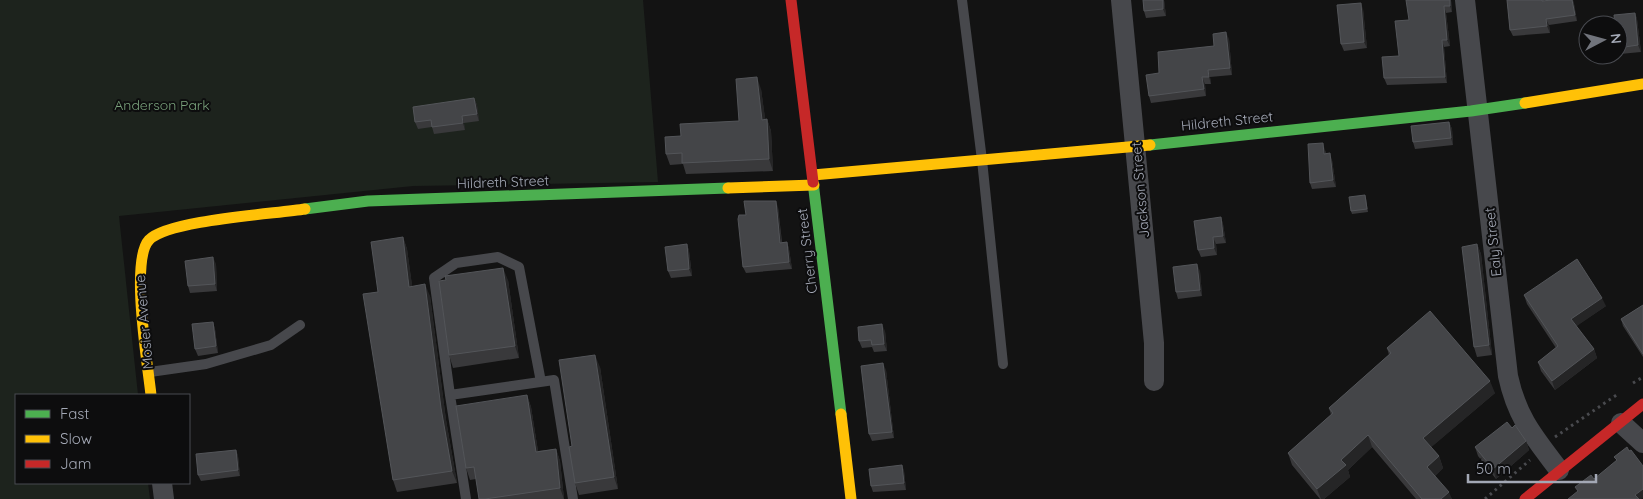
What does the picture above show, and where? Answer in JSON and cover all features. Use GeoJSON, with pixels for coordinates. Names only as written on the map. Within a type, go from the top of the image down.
{"type":"FeatureCollection","features":[{"type":"Feature","properties":{"kind":"street","name":"Cherry Street"},"geometry":{"type":"LineString","coordinates":[[791,0],[851,499]]}},
{"type":"Feature","properties":{"kind":"street","name":"Jackson Street"},"geometry":{"type":"LineString","coordinates":[[1120,0],[1154,342],[1154,381]]}},
{"type":"Feature","properties":{"kind":"street","name":"Ealy Street"},"geometry":{"type":"LineString","coordinates":[[1466,0],[1508,376],[1512,394],[1523,422],[1559,470]]}},
{"type":"Feature","properties":{"kind":"street","name":"Hildreth Street"},"geometry":{"type":"LineString","coordinates":[[195,224],[368,201],[814,180],[982,160],[1136,146],[1478,109],[1643,84]]}},
{"type":"Feature","properties":{"kind":"street","name":"Mosier Avenue"},"geometry":{"type":"LineString","coordinates":[[151,394],[139,276],[142,254],[148,240],[155,235],[195,224]]}},
{"type":"Feature","properties":{"kind":"street"},"geometry":{"type":"LineString","coordinates":[[1525,499],[1643,404]]}},
{"type":"Feature","properties":{"kind":"street"},"geometry":{"type":"LineString","coordinates":[[1621,423],[1643,443]]}},
{"type":"Feature","properties":{"kind":"street"},"geometry":{"type":"LineString","coordinates":[[162,484],[164,499]]}},
{"type":"Feature","properties":{"kind":"lane"},"geometry":{"type":"LineString","coordinates":[[962,0],[982,160],[1003,364]]}},
{"type":"Feature","properties":{"kind":"lane"},"geometry":{"type":"LineString","coordinates":[[466,499],[434,278],[456,263],[498,257],[519,267],[541,382]]}},
{"type":"Feature","properties":{"kind":"lane"},"geometry":{"type":"LineString","coordinates":[[148,372],[206,364],[271,345],[300,325]]}},
{"type":"Feature","properties":{"kind":"lane"},"geometry":{"type":"LineString","coordinates":[[450,395],[554,380],[573,499]]}},
{"type":"Feature","properties":{"kind":"path"},"geometry":{"type":"LineString","coordinates":[[1628,386],[1643,376]]}},
{"type":"Feature","properties":{"kind":"path"},"geometry":{"type":"LineString","coordinates":[[1485,499],[1542,448],[1621,392]]}},
{"type":"Feature","properties":{"kind":"green space","name":"Anderson Park"},"geometry":{"type":"Polygon","coordinates":[[[0,0],[643,0],[658,182],[413,186],[119,216],[138,394],[15,394],[15,484],[148,484],[150,499],[0,499],[0,0]]]}},
{"type":"Feature","properties":{"kind":"building"},"geometry":{"type":"Polygon","coordinates":[[[1143,0],[1163,0],[1163,9],[1144,11],[1143,0]]]}},
{"type":"Feature","properties":{"kind":"building"},"geometry":{"type":"Polygon","coordinates":[[[1406,0],[1450,0],[1450,6],[1444,6],[1447,40],[1442,40],[1445,77],[1384,78],[1382,57],[1399,56],[1395,21],[1409,20],[1406,0]]]}},
{"type":"Feature","properties":{"kind":"building"},"geometry":{"type":"Polygon","coordinates":[[[1507,0],[1572,0],[1575,15],[1546,19],[1547,26],[1510,30],[1507,0]]]}},
{"type":"Feature","properties":{"kind":"building"},"geometry":{"type":"Polygon","coordinates":[[[1361,3],[1364,42],[1341,44],[1337,5],[1361,3]]]}},
{"type":"Feature","properties":{"kind":"building"},"geometry":{"type":"Polygon","coordinates":[[[1635,13],[1638,45],[1628,46],[1628,15],[1614,15],[1635,13]]]}},
{"type":"Feature","properties":{"kind":"building"},"geometry":{"type":"Polygon","coordinates":[[[1226,32],[1230,68],[1208,70],[1209,77],[1202,77],[1204,89],[1149,96],[1146,75],[1159,73],[1158,52],[1214,46],[1213,34],[1226,32]]]}},
{"type":"Feature","properties":{"kind":"building"},"geometry":{"type":"Polygon","coordinates":[[[757,77],[762,120],[767,119],[769,159],[682,163],[682,153],[666,154],[665,137],[681,136],[680,124],[739,121],[736,79],[757,77]]]}},
{"type":"Feature","properties":{"kind":"building"},"geometry":{"type":"Polygon","coordinates":[[[474,98],[477,114],[462,116],[463,123],[432,127],[431,120],[415,122],[413,107],[474,98]]]}},
{"type":"Feature","properties":{"kind":"building"},"geometry":{"type":"Polygon","coordinates":[[[1449,122],[1451,138],[1413,142],[1411,126],[1449,122]]]}},
{"type":"Feature","properties":{"kind":"building"},"geometry":{"type":"Polygon","coordinates":[[[1323,143],[1324,154],[1330,153],[1333,180],[1310,183],[1308,144],[1323,143]]]}},
{"type":"Feature","properties":{"kind":"building"},"geometry":{"type":"Polygon","coordinates":[[[1365,195],[1367,209],[1351,211],[1349,197],[1365,195]]]}},
{"type":"Feature","properties":{"kind":"building"},"geometry":{"type":"Polygon","coordinates":[[[744,201],[776,201],[780,243],[787,242],[789,262],[743,267],[738,219],[739,215],[746,215],[744,201]]]}},
{"type":"Feature","properties":{"kind":"building"},"geometry":{"type":"Polygon","coordinates":[[[1221,217],[1223,236],[1213,237],[1214,248],[1198,250],[1194,221],[1221,217]]]}},
{"type":"Feature","properties":{"kind":"building"},"geometry":{"type":"Polygon","coordinates":[[[403,237],[409,287],[425,284],[441,408],[452,471],[393,480],[363,294],[378,292],[371,242],[403,237]]]}},
{"type":"Feature","properties":{"kind":"building"},"geometry":{"type":"Polygon","coordinates":[[[687,244],[689,269],[668,271],[665,247],[687,244]]]}},
{"type":"Feature","properties":{"kind":"building"},"geometry":{"type":"Polygon","coordinates":[[[1477,244],[1489,345],[1474,347],[1462,247],[1477,244]]]}},
{"type":"Feature","properties":{"kind":"building"},"geometry":{"type":"Polygon","coordinates":[[[213,257],[215,284],[188,286],[185,261],[213,257]]]}},
{"type":"Feature","properties":{"kind":"building"},"geometry":{"type":"Polygon","coordinates":[[[1577,259],[1602,298],[1571,319],[1594,349],[1552,381],[1538,362],[1558,346],[1524,295],[1577,259]]]}},
{"type":"Feature","properties":{"kind":"building"},"geometry":{"type":"Polygon","coordinates":[[[1197,264],[1200,290],[1176,292],[1173,267],[1197,264]]]}},
{"type":"Feature","properties":{"kind":"building"},"geometry":{"type":"Polygon","coordinates":[[[503,268],[515,346],[449,355],[439,281],[446,280],[445,276],[503,268]]]}},
{"type":"Feature","properties":{"kind":"building"},"geometry":{"type":"Polygon","coordinates":[[[1643,305],[1643,354],[1621,319],[1643,305]]]}},
{"type":"Feature","properties":{"kind":"building"},"geometry":{"type":"Polygon","coordinates":[[[1430,311],[1490,381],[1423,438],[1439,456],[1427,467],[1449,492],[1441,499],[1422,499],[1368,435],[1341,460],[1346,465],[1317,489],[1288,453],[1333,413],[1329,408],[1391,353],[1387,348],[1430,311]]]}},
{"type":"Feature","properties":{"kind":"building"},"geometry":{"type":"Polygon","coordinates":[[[213,322],[216,346],[195,349],[192,324],[213,322]]]}},
{"type":"Feature","properties":{"kind":"building"},"geometry":{"type":"Polygon","coordinates":[[[882,324],[884,344],[872,345],[871,340],[859,341],[858,327],[882,324]]]}},
{"type":"Feature","properties":{"kind":"building"},"geometry":{"type":"Polygon","coordinates":[[[595,355],[614,477],[575,483],[569,447],[572,446],[559,360],[595,355]]]}},
{"type":"Feature","properties":{"kind":"building"},"geometry":{"type":"Polygon","coordinates":[[[883,363],[892,432],[869,434],[861,366],[883,363]]]}},
{"type":"Feature","properties":{"kind":"building"},"geometry":{"type":"Polygon","coordinates":[[[527,395],[536,452],[556,449],[560,488],[479,499],[474,467],[466,468],[456,406],[527,395]]]}},
{"type":"Feature","properties":{"kind":"building"},"geometry":{"type":"Polygon","coordinates":[[[1507,422],[1512,428],[1515,425],[1526,441],[1493,469],[1475,447],[1507,422]]]}},
{"type":"Feature","properties":{"kind":"building"},"geometry":{"type":"Polygon","coordinates":[[[1627,447],[1643,466],[1643,489],[1635,495],[1639,499],[1568,499],[1578,491],[1575,487],[1591,475],[1594,479],[1617,460],[1614,457],[1627,447]]]}},
{"type":"Feature","properties":{"kind":"building"},"geometry":{"type":"Polygon","coordinates":[[[236,450],[238,470],[198,475],[196,454],[236,450]]]}},
{"type":"Feature","properties":{"kind":"building"},"geometry":{"type":"Polygon","coordinates":[[[902,465],[904,483],[871,486],[869,469],[902,465]]]}},
{"type":"Feature","properties":{"kind":"traffic: fast"},"geometry":{"type":"LineString","coordinates":[[1150,145],[1471,111],[1525,103]]}},
{"type":"Feature","properties":{"kind":"traffic: fast"},"geometry":{"type":"LineString","coordinates":[[813,182],[841,414]]}},
{"type":"Feature","properties":{"kind":"traffic: fast"},"geometry":{"type":"LineString","coordinates":[[305,209],[368,201],[728,188]]}},
{"type":"Feature","properties":{"kind":"traffic: slow"},"geometry":{"type":"LineString","coordinates":[[1525,103],[1643,84]]}},
{"type":"Feature","properties":{"kind":"traffic: slow"},"geometry":{"type":"LineString","coordinates":[[813,175],[1150,145]]}},
{"type":"Feature","properties":{"kind":"traffic: slow"},"geometry":{"type":"LineString","coordinates":[[728,188],[814,185]]}},
{"type":"Feature","properties":{"kind":"traffic: slow"},"geometry":{"type":"LineString","coordinates":[[151,394],[140,290],[144,251],[149,240],[160,233],[177,227],[222,219],[305,209]]}},
{"type":"Feature","properties":{"kind":"traffic: slow"},"geometry":{"type":"LineString","coordinates":[[841,414],[851,499]]}},
{"type":"Feature","properties":{"kind":"traffic: jam"},"geometry":{"type":"LineString","coordinates":[[791,0],[813,182]]}},
{"type":"Feature","properties":{"kind":"traffic: jam"},"geometry":{"type":"LineString","coordinates":[[1525,499],[1643,404]]}}]}
